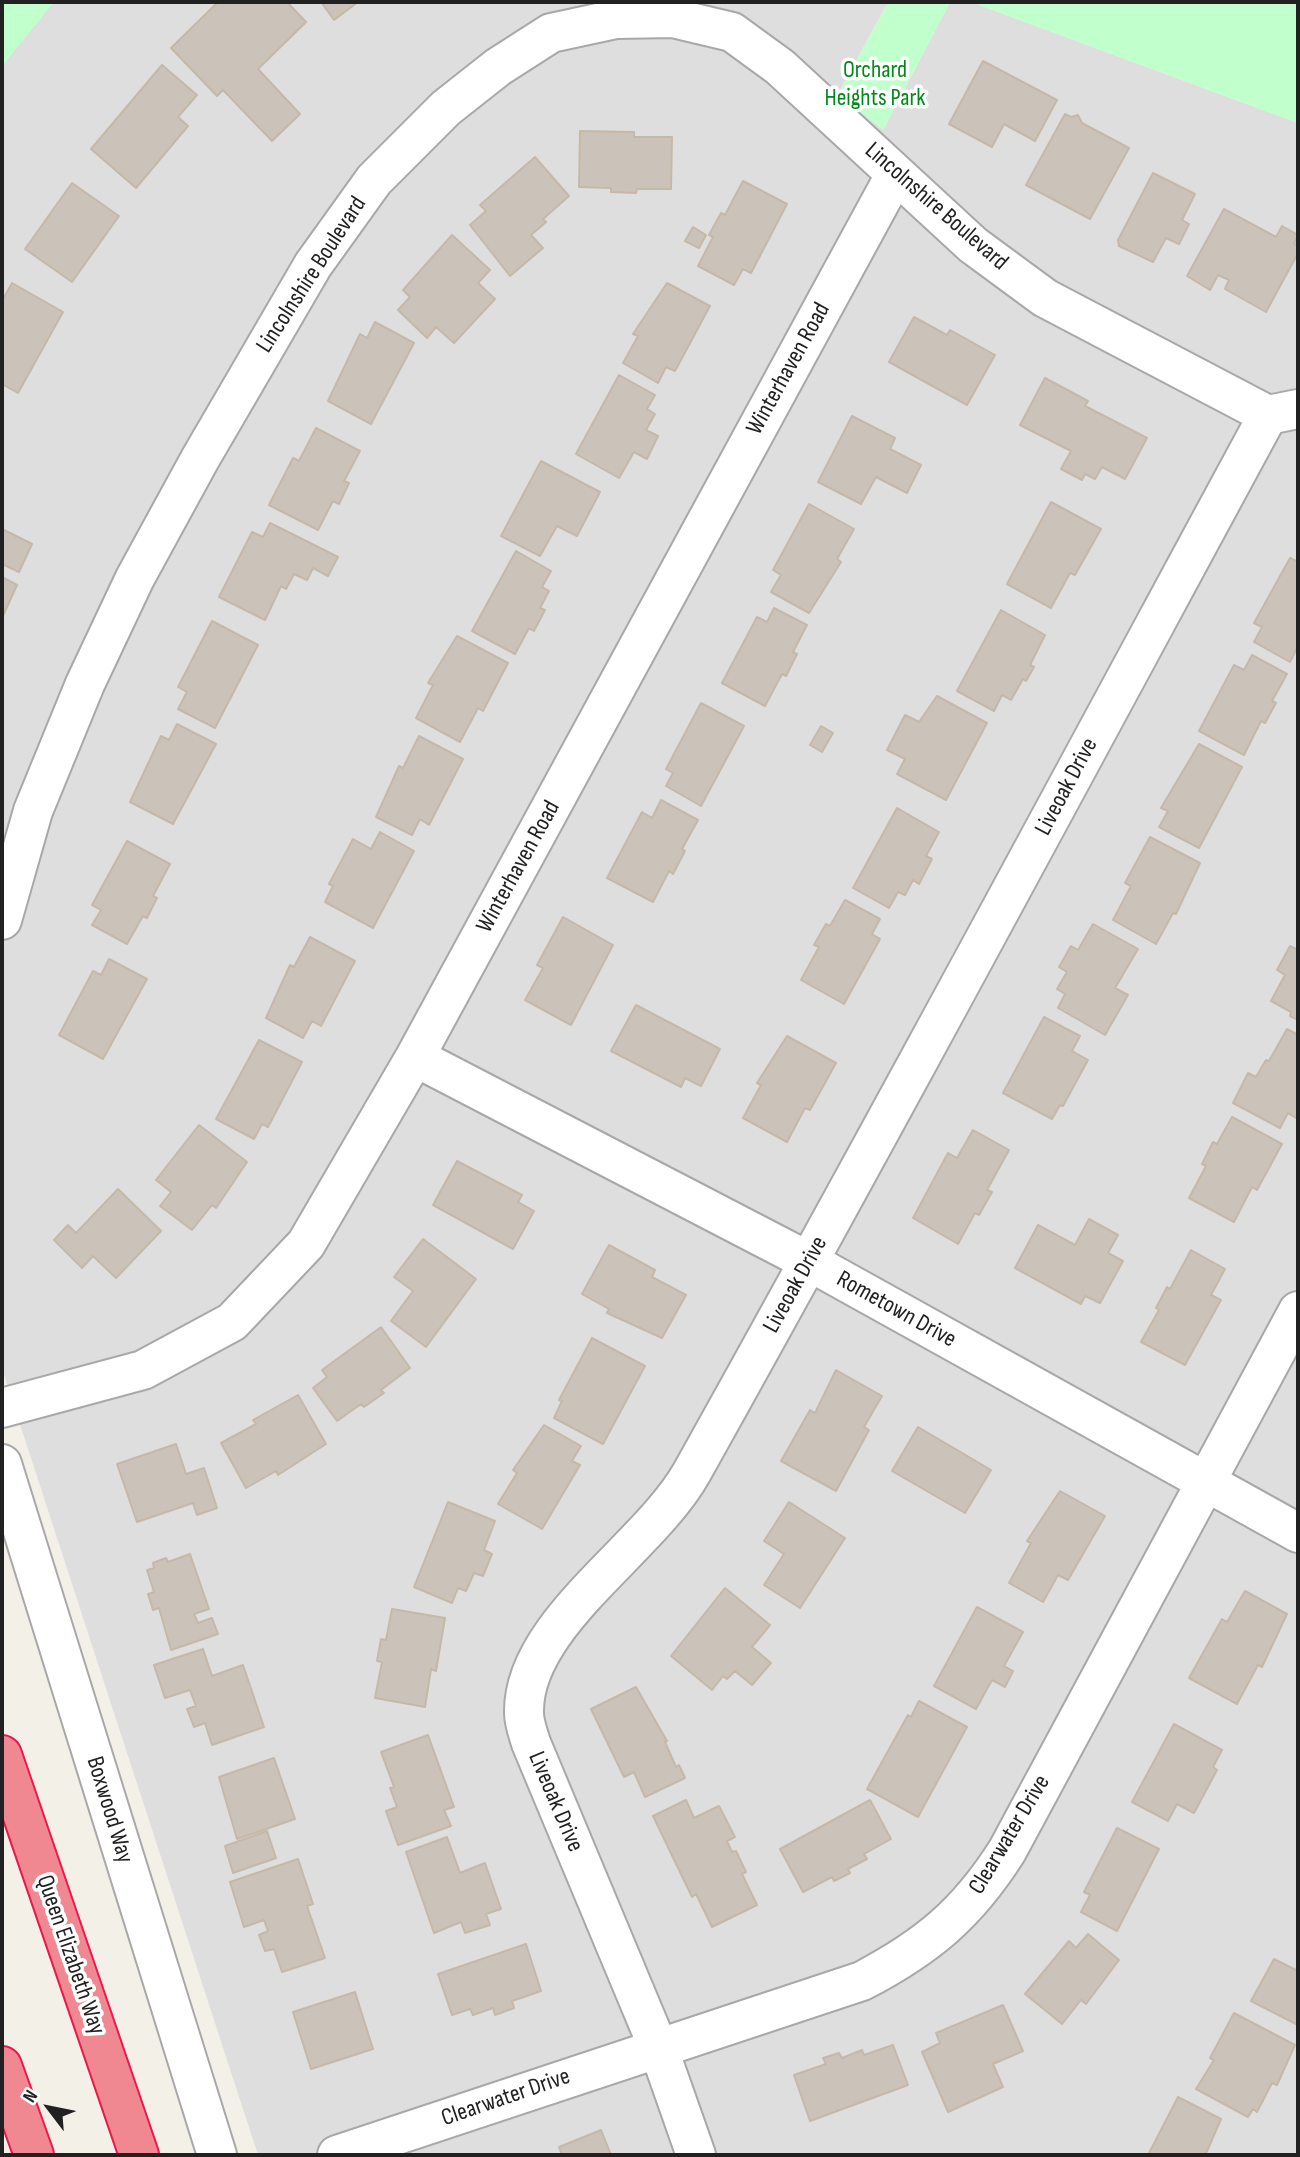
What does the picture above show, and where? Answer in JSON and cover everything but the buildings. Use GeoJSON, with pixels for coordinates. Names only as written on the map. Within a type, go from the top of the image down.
{"type":"FeatureCollection","features":[{"type":"Feature","properties":{"kind":"highway","name":"Queen Elizabeth Way"},"geometry":{"type":"LineString","coordinates":[[2,1755],[139,2155]]}},
{"type":"Feature","properties":{"kind":"highway"},"geometry":{"type":"LineString","coordinates":[[2,2066],[34,2155]]}},
{"type":"Feature","properties":{"kind":"street","name":"Lincolnshire Boulevard"},"geometry":{"type":"LineString","coordinates":[[2,920],[33,811],[85,684],[135,578],[200,459],[313,265],[374,180],[446,108],[498,67],[551,33],[616,19],[673,19],[732,32],[780,67],[974,245],[1045,298],[1283,412]]}},
{"type":"Feature","properties":{"kind":"street","name":"Winterhaven Road"},"geometry":{"type":"LineString","coordinates":[[2,1408],[143,1370],[232,1322],[306,1244],[415,1057],[895,175]]}},
{"type":"Feature","properties":{"kind":"street","name":"Liveoak Drive"},"geometry":{"type":"LineString","coordinates":[[696,2155],[658,2047],[531,1743],[524,1716],[528,1681],[534,1664],[552,1633],[654,1526],[674,1501],[1283,412]]}},
{"type":"Feature","properties":{"kind":"street","name":"Rometown Drive"},"geometry":{"type":"LineString","coordinates":[[415,1057],[810,1262],[1298,1533]]}},
{"type":"Feature","properties":{"kind":"street","name":"Clearwater Drive"},"geometry":{"type":"LineString","coordinates":[[337,2155],[862,1981],[912,1953],[960,1914],[987,1882],[1007,1851],[1298,1311]]}},
{"type":"Feature","properties":{"kind":"street","name":"Boxwood Way"},"geometry":{"type":"LineString","coordinates":[[2,1464],[217,2155]]}},
{"type":"Feature","properties":{"kind":"shaded area"},"geometry":{"type":"Polygon","coordinates":[[[53,2],[888,2],[838,94],[883,130],[950,2],[971,2],[1298,123],[1298,2155],[258,2155],[2,1369],[2,65],[53,2]]]}},
{"type":"Feature","properties":{"kind":"green space"},"geometry":{"type":"Polygon","coordinates":[[[2,2],[54,2],[2,66],[2,2]]]}},
{"type":"Feature","properties":{"kind":"green space","name":"Orchard Heights Park"},"geometry":{"type":"Polygon","coordinates":[[[888,2],[950,2],[883,130],[838,94],[888,2]]]}},
{"type":"Feature","properties":{"kind":"green space","name":"Orchard Heights Park"},"geometry":{"type":"Polygon","coordinates":[[[971,2],[1298,2],[1298,123],[971,2]]]}}]}
